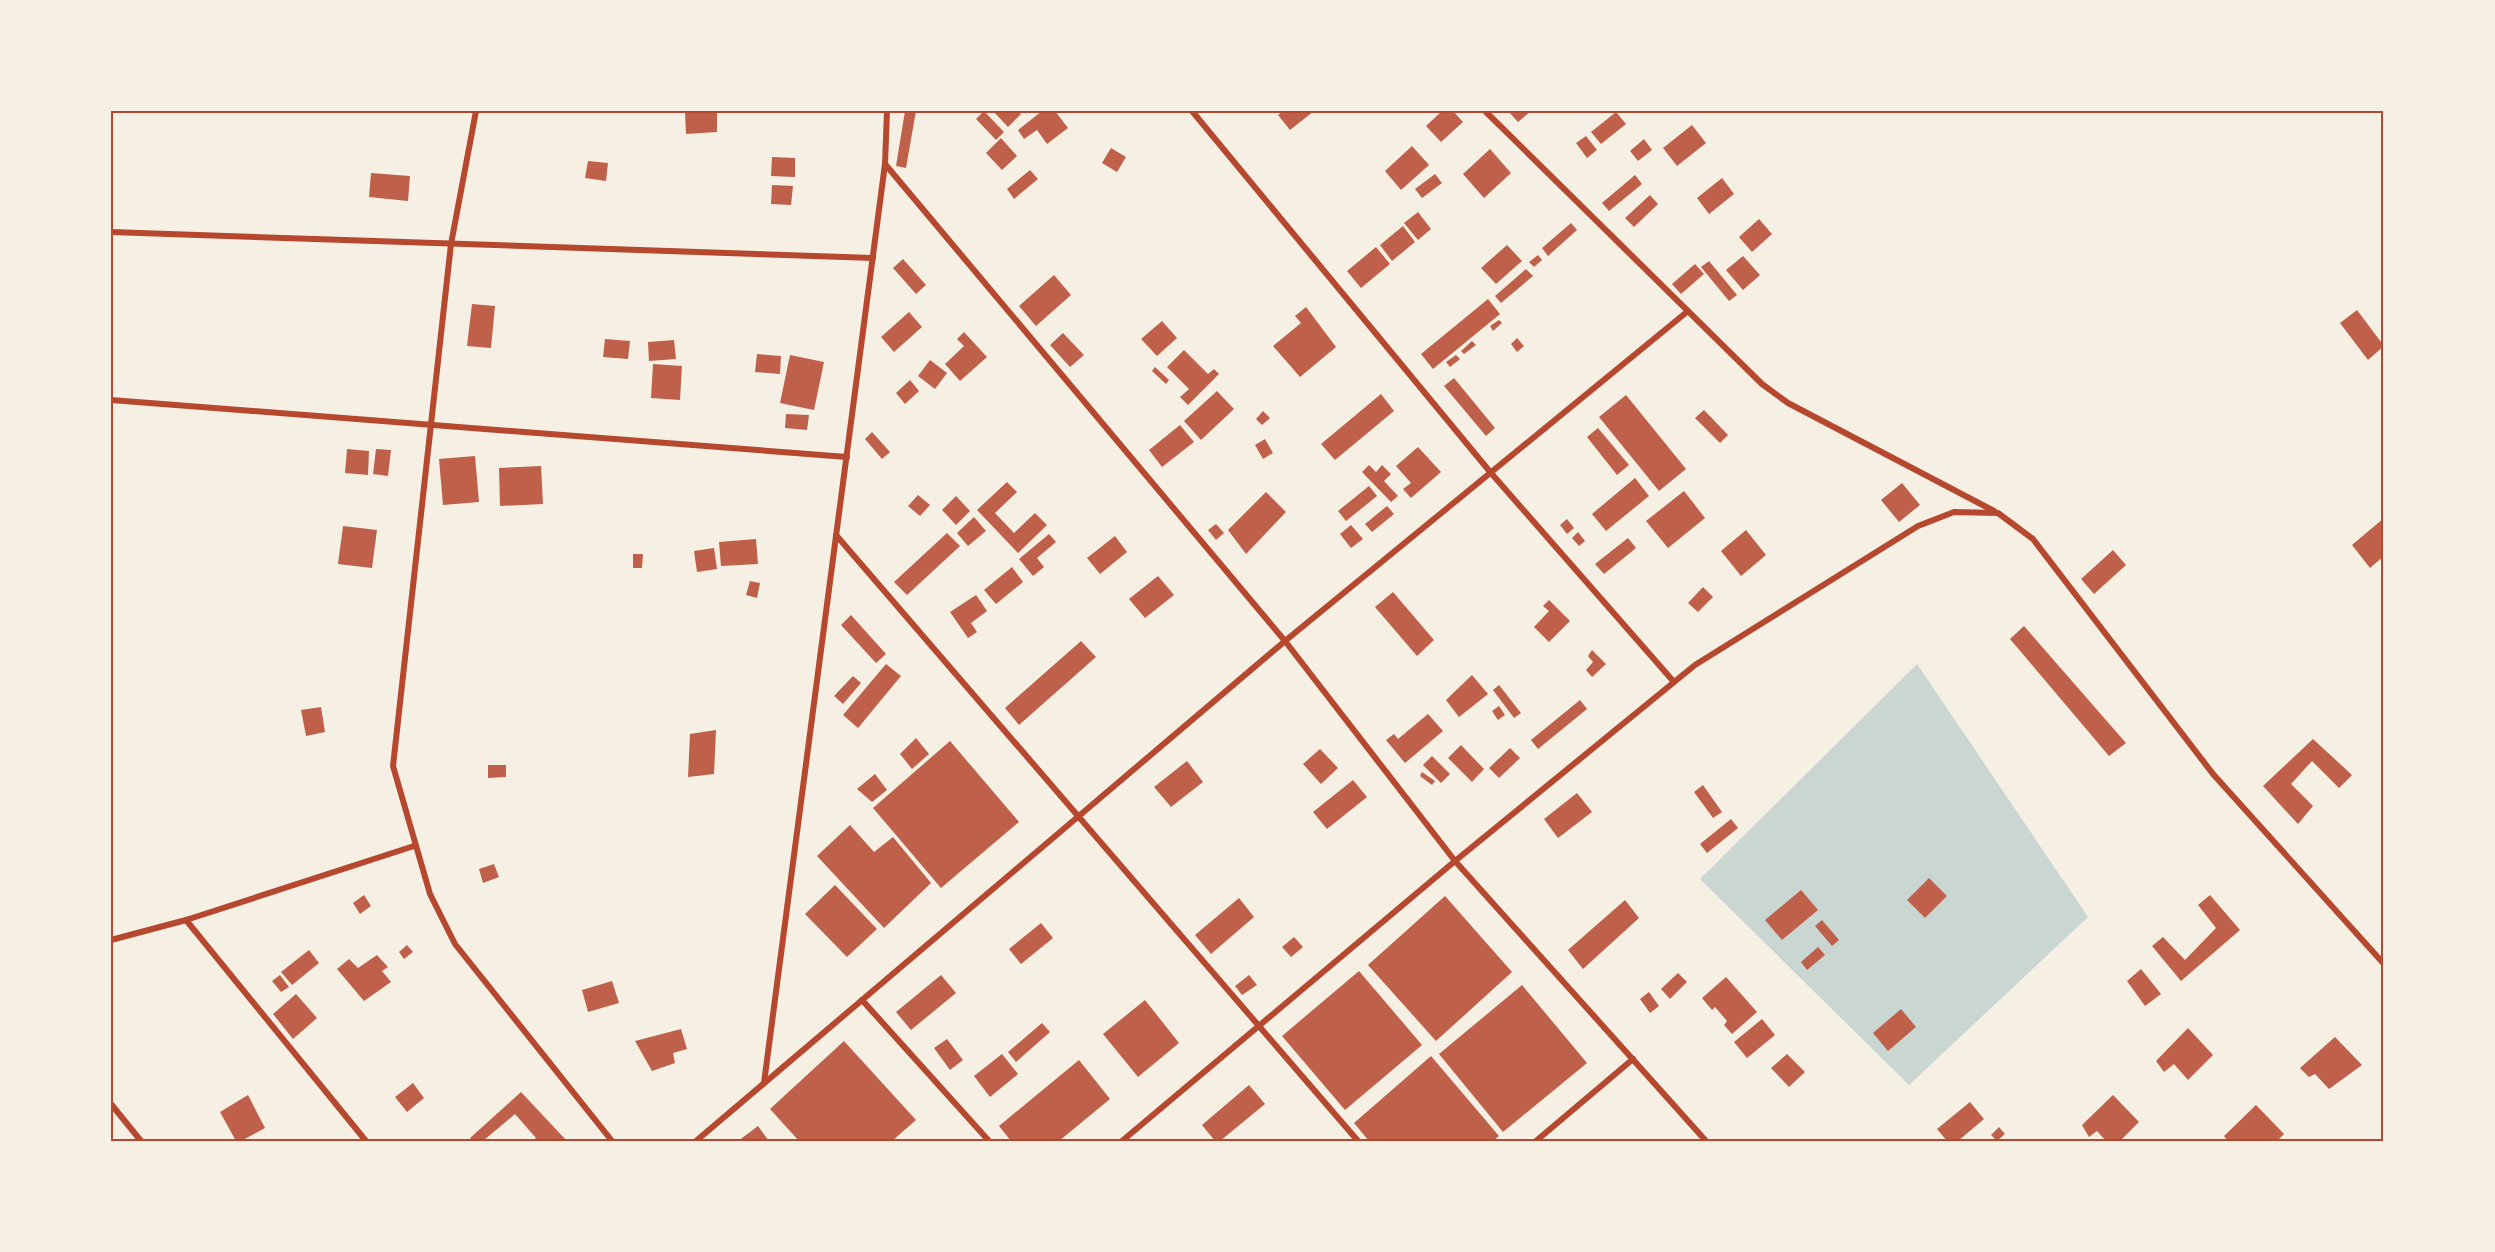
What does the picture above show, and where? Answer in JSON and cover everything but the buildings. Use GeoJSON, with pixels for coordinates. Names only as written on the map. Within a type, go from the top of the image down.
{"type":"FeatureCollection","features":[{"type":"Feature","properties":{"kind":"street"},"geometry":{"type":"LineString","coordinates":[[476,111],[451,244],[393,766],[414,846],[430,894],[455,944],[612,1141]]}},
{"type":"Feature","properties":{"kind":"street"},"geometry":{"type":"LineString","coordinates":[[764,1084],[885,164],[887,111]]}},
{"type":"Feature","properties":{"kind":"street"},"geometry":{"type":"LineString","coordinates":[[1192,111],[1491,473],[1674,682]]}},
{"type":"Feature","properties":{"kind":"street"},"geometry":{"type":"LineString","coordinates":[[1485,111],[1762,384],[1788,403],[1998,513],[2033,539],[2213,774],[2384,964]]}},
{"type":"Feature","properties":{"kind":"street"},"geometry":{"type":"LineString","coordinates":[[885,164],[1284,641],[1455,861],[1706,1141]]}},
{"type":"Feature","properties":{"kind":"street"},"geometry":{"type":"LineString","coordinates":[[111,232],[873,258]]}},
{"type":"Feature","properties":{"kind":"street"},"geometry":{"type":"LineString","coordinates":[[696,1141],[1284,641],[1688,311]]}},
{"type":"Feature","properties":{"kind":"street"},"geometry":{"type":"LineString","coordinates":[[111,400],[846,457]]}},
{"type":"Feature","properties":{"kind":"street"},"geometry":{"type":"LineString","coordinates":[[1122,1141],[1455,861],[1695,665],[1918,526],[1954,512],[1998,513]]}},
{"type":"Feature","properties":{"kind":"street"},"geometry":{"type":"LineString","coordinates":[[836,535],[1358,1141]]}},
{"type":"Feature","properties":{"kind":"street"},"geometry":{"type":"LineString","coordinates":[[111,940],[186,920],[414,846]]}},
{"type":"Feature","properties":{"kind":"street"},"geometry":{"type":"LineString","coordinates":[[186,920],[366,1141]]}},
{"type":"Feature","properties":{"kind":"street"},"geometry":{"type":"LineString","coordinates":[[862,1000],[989,1141]]}},
{"type":"Feature","properties":{"kind":"street"},"geometry":{"type":"LineString","coordinates":[[1536,1141],[1633,1059]]}},
{"type":"Feature","properties":{"kind":"street"},"geometry":{"type":"LineString","coordinates":[[111,1104],[141,1141]]}},
{"type":"Feature","properties":{"kind":"shaded area"},"geometry":{"type":"Polygon","coordinates":[[[1917,664],[2088,917],[1909,1085],[1700,879],[1917,664]]]}}]}
